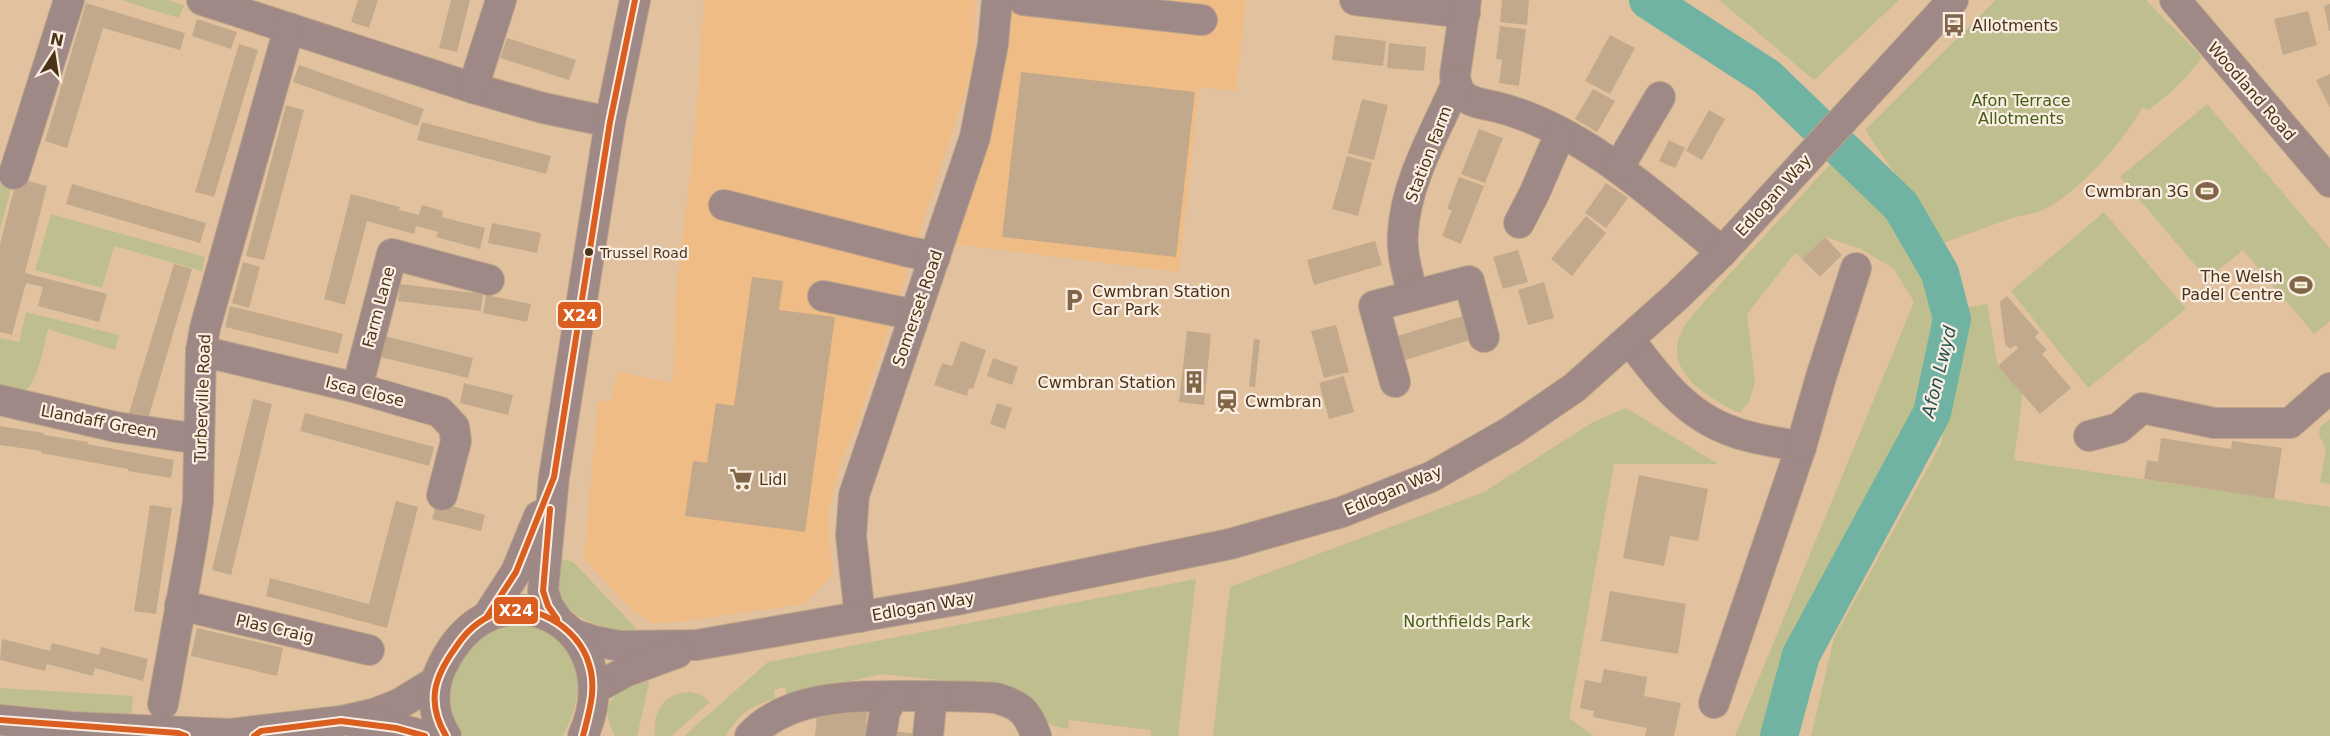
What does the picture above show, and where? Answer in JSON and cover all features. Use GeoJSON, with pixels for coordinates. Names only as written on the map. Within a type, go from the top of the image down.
{"type":"FeatureCollection","features":[{"type":"Feature","properties":{"kind":"street"},"geometry":{"type":"LineString","coordinates":[[15,174],[69,0]]}},
{"type":"Feature","properties":{"kind":"street"},"geometry":{"type":"LineString","coordinates":[[202,0],[473,88],[543,108],[610,122]]}},
{"type":"Feature","properties":{"kind":"street"},"geometry":{"type":"LineString","coordinates":[[473,88],[501,0]]}},
{"type":"Feature","properties":{"kind":"street"},"geometry":{"type":"LineString","coordinates":[[591,731],[594,689],[591,667],[583,648],[548,606],[543,591],[554,477],[610,122],[635,0]]}},
{"type":"Feature","properties":{"kind":"street","name":"Somerset Road"},"geometry":{"type":"LineString","coordinates":[[860,617],[851,536],[854,495],[972,146],[982,109],[993,44],[997,0]]}},
{"type":"Feature","properties":{"kind":"street"},"geometry":{"type":"LineString","coordinates":[[1023,0],[1202,20]]}},
{"type":"Feature","properties":{"kind":"street","name":"Station Farm"},"geometry":{"type":"LineString","coordinates":[[1354,0],[1466,7],[1455,75],[1456,85],[1464,97],[1473,102],[1520,115],[1589,149],[1618,168],[1722,252]]}},
{"type":"Feature","properties":{"kind":"street","name":"Edlogan Way"},"geometry":{"type":"LineString","coordinates":[[487,617],[508,610],[526,610],[594,641],[621,646],[697,645],[1056,581],[1230,544],[1334,514],[1431,477],[1511,431],[1574,388],[1677,296],[1722,252],[1953,0]]}},
{"type":"Feature","properties":{"kind":"street","name":"Woodland Road"},"geometry":{"type":"LineString","coordinates":[[2178,1],[2330,182]]}},
{"type":"Feature","properties":{"kind":"street","name":"Turberville Road"},"geometry":{"type":"LineString","coordinates":[[163,704],[197,512],[201,351],[209,306],[289,28]]}},
{"type":"Feature","properties":{"kind":"street","name":"Station Farm"},"geometry":{"type":"LineString","coordinates":[[1413,296],[1404,259],[1403,242],[1408,201],[1416,176],[1456,85]]}},
{"type":"Feature","properties":{"kind":"street"},"geometry":{"type":"LineString","coordinates":[[1618,168],[1660,97]]}},
{"type":"Feature","properties":{"kind":"street"},"geometry":{"type":"LineString","coordinates":[[1519,223],[1536,192],[1560,134]]}},
{"type":"Feature","properties":{"kind":"street"},"geometry":{"type":"LineString","coordinates":[[724,206],[935,257]]}},
{"type":"Feature","properties":{"kind":"street","name":"Farm Lane"},"geometry":{"type":"LineString","coordinates":[[357,388],[392,254],[489,280]]}},
{"type":"Feature","properties":{"kind":"street"},"geometry":{"type":"LineString","coordinates":[[1714,703],[1801,447],[1856,268]]}},
{"type":"Feature","properties":{"kind":"street"},"geometry":{"type":"LineString","coordinates":[[1395,382],[1374,306],[1469,281],[1484,338]]}},
{"type":"Feature","properties":{"kind":"street"},"geometry":{"type":"LineString","coordinates":[[823,296],[915,315]]}},
{"type":"Feature","properties":{"kind":"street"},"geometry":{"type":"LineString","coordinates":[[1629,339],[1674,396],[1714,425],[1736,433],[1801,447]]}},
{"type":"Feature","properties":{"kind":"street","name":"Isca Close"},"geometry":{"type":"LineString","coordinates":[[201,351],[357,388],[440,412],[454,426],[456,441],[442,495]]}},
{"type":"Feature","properties":{"kind":"street"},"geometry":{"type":"LineString","coordinates":[[2089,436],[2119,428],[2142,408],[2214,423],[2290,423],[2330,388]]}},
{"type":"Feature","properties":{"kind":"street","name":"Llandaff Green"},"geometry":{"type":"LineString","coordinates":[[0,400],[116,427],[199,439]]}},
{"type":"Feature","properties":{"kind":"street"},"geometry":{"type":"LineString","coordinates":[[446,736],[441,729],[435,706],[435,682],[458,639],[470,626],[487,617],[516,572],[554,477]]}},
{"type":"Feature","properties":{"kind":"street","name":"Plas Craig"},"geometry":{"type":"LineString","coordinates":[[180,605],[369,650]]}},
{"type":"Feature","properties":{"kind":"street","name":"Edlogan Way"},"geometry":{"type":"LineString","coordinates":[[594,689],[625,672],[697,645]]}},
{"type":"Feature","properties":{"kind":"street"},"geometry":{"type":"LineString","coordinates":[[0,720],[182,735],[258,733],[341,721],[376,713],[399,704],[435,682]]}},
{"type":"Feature","properties":{"kind":"street"},"geometry":{"type":"LineString","coordinates":[[881,736],[885,711],[894,696]]}},
{"type":"Feature","properties":{"kind":"street"},"geometry":{"type":"LineString","coordinates":[[928,736],[932,696]]}},
{"type":"Feature","properties":{"kind":"street"},"geometry":{"type":"LineString","coordinates":[[762,734],[782,712],[806,704],[841,698],[932,696],[996,698],[1016,704],[1030,720],[1036,736]]}},
{"type":"Feature","properties":{"kind":"street"},"geometry":{"type":"LineString","coordinates":[[341,721],[396,728],[425,736]]}},
{"type":"Feature","properties":{"kind":"shaded area"},"geometry":{"type":"Polygon","coordinates":[[[704,0],[975,0],[974,65],[858,423],[841,461],[828,512],[832,575],[801,604],[678,622],[652,623],[632,610],[584,559],[598,401],[611,402],[618,372],[673,383],[676,292],[695,134],[704,0]]]}},
{"type":"Feature","properties":{"kind":"shaded area"},"geometry":{"type":"Polygon","coordinates":[[[1012,0],[1246,0],[1236,91],[1199,87],[1179,272],[955,244],[995,116],[1012,24],[1012,0]]]}},
{"type":"Feature","properties":{"kind":"green space"},"geometry":{"type":"Polygon","coordinates":[[[121,0],[168,0],[184,5],[179,18],[121,0]]]}},
{"type":"Feature","properties":{"kind":"green space"},"geometry":{"type":"Polygon","coordinates":[[[1719,0],[1899,0],[1814,80],[1719,0]]]}},
{"type":"Feature","properties":{"kind":"green space","name":"Afon Terrace Allotments"},"geometry":{"type":"Polygon","coordinates":[[[1996,0],[2146,0],[2202,57],[2164,98],[2149,110],[2142,108],[2123,137],[2096,169],[2065,196],[2035,213],[2012,218],[1943,243],[1865,130],[1996,0]]]}},
{"type":"Feature","properties":{"kind":"green space","name":"Cwmbran 3G"},"geometry":{"type":"Polygon","coordinates":[[[2207,104],[2330,248],[2330,321],[2314,334],[2243,250],[2207,279],[2120,177],[2207,104]]]}},
{"type":"Feature","properties":{"kind":"green space"},"geometry":{"type":"Polygon","coordinates":[[[1834,160],[1898,222],[1943,318],[1919,414],[1786,652],[1766,736],[1735,736],[1914,302],[1894,269],[1861,249],[1825,237],[1802,259],[1795,253],[1747,314],[1755,382],[1749,402],[1740,413],[1715,400],[1692,382],[1683,371],[1678,359],[1677,345],[1692,315],[1834,160]]]}},
{"type":"Feature","properties":{"kind":"green space"},"geometry":{"type":"Polygon","coordinates":[[[0,173],[14,177],[0,230],[0,173]]]}},
{"type":"Feature","properties":{"kind":"green space"},"geometry":{"type":"Polygon","coordinates":[[[2104,212],[2186,309],[2088,388],[2011,291],[2104,212]]]}},
{"type":"Feature","properties":{"kind":"green space"},"geometry":{"type":"Polygon","coordinates":[[[51,214],[205,257],[202,271],[114,246],[102,288],[35,270],[51,214]]]}},
{"type":"Feature","properties":{"kind":"green space"},"geometry":{"type":"Polygon","coordinates":[[[1987,304],[1998,366],[2023,393],[2014,460],[2330,507],[2330,736],[1811,736],[1834,638],[1941,444],[1964,308],[1987,304]]]}},
{"type":"Feature","properties":{"kind":"green space"},"geometry":{"type":"Polygon","coordinates":[[[26,312],[119,335],[115,350],[48,329],[39,366],[26,391],[13,395],[0,394],[0,338],[19,342],[26,312]]]}},
{"type":"Feature","properties":{"kind":"green space","name":"Northfields Park"},"geometry":{"type":"Polygon","coordinates":[[[1626,408],[1718,464],[1614,464],[1569,718],[1594,736],[1213,736],[1230,587],[1484,492],[1593,422],[1626,408]]]}},
{"type":"Feature","properties":{"kind":"green space"},"geometry":{"type":"Polygon","coordinates":[[[2330,419],[2330,484],[2320,482],[2326,449],[2319,435],[2320,427],[2330,419]]]}},
{"type":"Feature","properties":{"kind":"green space"},"geometry":{"type":"Polygon","coordinates":[[[557,558],[573,562],[635,627],[635,633],[590,622],[571,610],[563,602],[558,592],[557,558]]]}},
{"type":"Feature","properties":{"kind":"green space"},"geometry":{"type":"Polygon","coordinates":[[[1196,579],[1178,736],[1151,736],[1151,730],[1069,720],[1068,729],[1057,727],[1040,720],[989,685],[881,674],[787,696],[785,687],[774,690],[775,699],[746,712],[725,736],[684,736],[768,662],[1196,579]]]}},
{"type":"Feature","properties":{"kind":"green space"},"geometry":{"type":"Polygon","coordinates":[[[525,624],[545,631],[558,639],[570,653],[575,665],[576,702],[562,736],[460,736],[448,706],[447,694],[455,670],[471,648],[492,631],[504,625],[525,624]]]}},
{"type":"Feature","properties":{"kind":"green space"},"geometry":{"type":"Polygon","coordinates":[[[645,676],[649,683],[637,736],[615,736],[608,714],[612,699],[626,687],[645,676]]]}},
{"type":"Feature","properties":{"kind":"green space"},"geometry":{"type":"Polygon","coordinates":[[[0,688],[133,696],[131,715],[0,705],[0,688]]]}},
{"type":"Feature","properties":{"kind":"green space"},"geometry":{"type":"Polygon","coordinates":[[[690,692],[699,694],[710,702],[671,736],[655,736],[656,719],[662,705],[673,696],[690,692]]]}},
{"type":"Feature","properties":{"kind":"building"},"geometry":{"type":"Polygon","coordinates":[[[358,0],[378,0],[369,28],[351,22],[358,0]]]}},
{"type":"Feature","properties":{"kind":"building"},"geometry":{"type":"Polygon","coordinates":[[[451,0],[470,0],[457,52],[439,48],[451,0]]]}},
{"type":"Feature","properties":{"kind":"building"},"geometry":{"type":"Polygon","coordinates":[[[1502,0],[1529,0],[1527,25],[1500,22],[1502,0]]]}},
{"type":"Feature","properties":{"kind":"building"},"geometry":{"type":"Polygon","coordinates":[[[86,3],[185,33],[180,50],[103,28],[67,148],[45,141],[86,3]]]}},
{"type":"Feature","properties":{"kind":"building"},"geometry":{"type":"Polygon","coordinates":[[[2330,4],[2330,31],[2329,31],[2324,6],[2330,4]]]}},
{"type":"Feature","properties":{"kind":"building"},"geometry":{"type":"Polygon","coordinates":[[[2308,11],[2317,45],[2283,55],[2274,19],[2308,11]]]}},
{"type":"Feature","properties":{"kind":"building"},"geometry":{"type":"Polygon","coordinates":[[[197,19],[237,32],[231,49],[192,36],[197,19]]]}},
{"type":"Feature","properties":{"kind":"building"},"geometry":{"type":"Polygon","coordinates":[[[1500,26],[1526,29],[1519,86],[1499,83],[1502,60],[1496,59],[1500,26]]]}},
{"type":"Feature","properties":{"kind":"building"},"geometry":{"type":"Polygon","coordinates":[[[1335,35],[1386,41],[1383,66],[1332,60],[1335,35]]]}},
{"type":"Feature","properties":{"kind":"building"},"geometry":{"type":"Polygon","coordinates":[[[1610,35],[1635,48],[1610,94],[1585,81],[1610,35]]]}},
{"type":"Feature","properties":{"kind":"building"},"geometry":{"type":"Polygon","coordinates":[[[507,38],[576,60],[569,80],[500,58],[507,38]]]}},
{"type":"Feature","properties":{"kind":"building"},"geometry":{"type":"Polygon","coordinates":[[[1389,43],[1426,47],[1424,71],[1387,68],[1389,43]]]}},
{"type":"Feature","properties":{"kind":"building"},"geometry":{"type":"Polygon","coordinates":[[[239,44],[258,50],[214,197],[195,192],[239,44]]]}},
{"type":"Feature","properties":{"kind":"building"},"geometry":{"type":"Polygon","coordinates":[[[299,65],[424,109],[418,126],[293,82],[299,65]]]}},
{"type":"Feature","properties":{"kind":"building"},"geometry":{"type":"Polygon","coordinates":[[[1021,72],[1195,92],[1176,257],[1002,237],[1021,72]]]}},
{"type":"Feature","properties":{"kind":"building"},"geometry":{"type":"Polygon","coordinates":[[[2330,74],[2330,108],[2316,80],[2330,74]]]}},
{"type":"Feature","properties":{"kind":"building"},"geometry":{"type":"Polygon","coordinates":[[[1593,89],[1615,101],[1597,132],[1575,119],[1593,89]]]}},
{"type":"Feature","properties":{"kind":"building"},"geometry":{"type":"Polygon","coordinates":[[[1362,99],[1388,105],[1374,160],[1348,153],[1362,99]]]}},
{"type":"Feature","properties":{"kind":"building"},"geometry":{"type":"Polygon","coordinates":[[[286,105],[304,110],[264,260],[246,256],[286,105]]]}},
{"type":"Feature","properties":{"kind":"building"},"geometry":{"type":"Polygon","coordinates":[[[1709,110],[1725,119],[1702,160],[1686,151],[1709,110]]]}},
{"type":"Feature","properties":{"kind":"building"},"geometry":{"type":"Polygon","coordinates":[[[422,122],[551,156],[546,174],[417,140],[422,122]]]}},
{"type":"Feature","properties":{"kind":"building"},"geometry":{"type":"Polygon","coordinates":[[[1479,129],[1503,138],[1485,183],[1461,174],[1479,129]]]}},
{"type":"Feature","properties":{"kind":"building"},"geometry":{"type":"Polygon","coordinates":[[[1669,140],[1685,148],[1675,168],[1659,161],[1669,140]]]}},
{"type":"Feature","properties":{"kind":"building"},"geometry":{"type":"Polygon","coordinates":[[[1347,156],[1372,163],[1358,216],[1332,209],[1347,156]]]}},
{"type":"Feature","properties":{"kind":"building"},"geometry":{"type":"Polygon","coordinates":[[[1459,177],[1484,186],[1461,244],[1442,236],[1452,210],[1447,209],[1459,177]]]}},
{"type":"Feature","properties":{"kind":"building"},"geometry":{"type":"Polygon","coordinates":[[[17,178],[47,186],[25,273],[107,294],[99,322],[38,306],[43,287],[26,283],[12,335],[0,332],[0,244],[17,178]]]}},
{"type":"Feature","properties":{"kind":"building"},"geometry":{"type":"Polygon","coordinates":[[[1606,183],[1628,198],[1606,228],[1585,213],[1606,183]]]}},
{"type":"Feature","properties":{"kind":"building"},"geometry":{"type":"Polygon","coordinates":[[[72,184],[206,223],[200,243],[66,204],[72,184]]]}},
{"type":"Feature","properties":{"kind":"building"},"geometry":{"type":"Polygon","coordinates":[[[351,194],[400,207],[399,210],[419,215],[422,205],[443,211],[442,217],[485,228],[480,249],[436,237],[438,232],[416,226],[414,234],[367,221],[345,305],[324,299],[351,194]]]}},
{"type":"Feature","properties":{"kind":"building"},"geometry":{"type":"Polygon","coordinates":[[[1586,216],[1606,233],[1572,276],[1551,259],[1586,216]]]}},
{"type":"Feature","properties":{"kind":"building"},"geometry":{"type":"Polygon","coordinates":[[[492,223],[541,233],[537,253],[488,243],[492,223]]]}},
{"type":"Feature","properties":{"kind":"building"},"geometry":{"type":"Polygon","coordinates":[[[1825,237],[1842,255],[1820,277],[1802,259],[1825,237]]]}},
{"type":"Feature","properties":{"kind":"building"},"geometry":{"type":"Polygon","coordinates":[[[1375,241],[1382,265],[1314,285],[1307,260],[1375,241]]]}},
{"type":"Feature","properties":{"kind":"building"},"geometry":{"type":"Polygon","coordinates":[[[1518,250],[1528,282],[1503,289],[1493,257],[1518,250]]]}},
{"type":"Feature","properties":{"kind":"building"},"geometry":{"type":"Polygon","coordinates":[[[243,262],[260,267],[249,308],[232,303],[243,262]]]}},
{"type":"Feature","properties":{"kind":"building"},"geometry":{"type":"Polygon","coordinates":[[[174,264],[192,269],[148,419],[129,413],[174,264]]]}},
{"type":"Feature","properties":{"kind":"building"},"geometry":{"type":"Polygon","coordinates":[[[752,277],[783,281],[779,310],[835,317],[805,532],[685,516],[693,461],[707,463],[716,403],[734,406],[752,277]]]}},
{"type":"Feature","properties":{"kind":"building"},"geometry":{"type":"Polygon","coordinates":[[[1544,282],[1554,318],[1528,325],[1518,290],[1544,282]]]}},
{"type":"Feature","properties":{"kind":"building"},"geometry":{"type":"Polygon","coordinates":[[[400,284],[483,294],[481,311],[398,301],[400,284]]]}},
{"type":"Feature","properties":{"kind":"building"},"geometry":{"type":"Polygon","coordinates":[[[486,295],[531,304],[527,322],[483,313],[486,295]]]}},
{"type":"Feature","properties":{"kind":"building"},"geometry":{"type":"Polygon","coordinates":[[[2007,296],[2039,333],[2035,337],[2047,350],[2042,354],[2071,388],[2040,414],[1998,366],[2018,348],[2016,345],[2010,349],[2005,344],[2000,302],[2007,296]]]}},
{"type":"Feature","properties":{"kind":"building"},"geometry":{"type":"Polygon","coordinates":[[[230,306],[343,334],[338,354],[225,327],[230,306]]]}},
{"type":"Feature","properties":{"kind":"building"},"geometry":{"type":"Polygon","coordinates":[[[1463,316],[1470,340],[1402,361],[1394,337],[1463,316]]]}},
{"type":"Feature","properties":{"kind":"building"},"geometry":{"type":"Polygon","coordinates":[[[1336,325],[1349,372],[1324,378],[1311,331],[1336,325]]]}},
{"type":"Feature","properties":{"kind":"building","name":"Cwmbran Station"},"geometry":{"type":"Polygon","coordinates":[[[1187,331],[1211,334],[1204,405],[1179,402],[1187,331]]]}},
{"type":"Feature","properties":{"kind":"building"},"geometry":{"type":"Polygon","coordinates":[[[381,335],[473,358],[468,378],[376,356],[381,335]]]}},
{"type":"Feature","properties":{"kind":"building"},"geometry":{"type":"Polygon","coordinates":[[[1254,339],[1260,340],[1255,387],[1249,386],[1254,339]]]}},
{"type":"Feature","properties":{"kind":"building"},"geometry":{"type":"Polygon","coordinates":[[[961,341],[986,350],[973,389],[969,388],[967,396],[934,385],[942,363],[952,366],[961,341]]]}},
{"type":"Feature","properties":{"kind":"building"},"geometry":{"type":"Polygon","coordinates":[[[993,358],[1018,367],[1012,385],[987,376],[993,358]]]}},
{"type":"Feature","properties":{"kind":"building"},"geometry":{"type":"Polygon","coordinates":[[[1344,376],[1354,412],[1329,419],[1319,383],[1344,376]]]}},
{"type":"Feature","properties":{"kind":"building"},"geometry":{"type":"Polygon","coordinates":[[[464,383],[513,395],[508,415],[460,403],[464,383]]]}},
{"type":"Feature","properties":{"kind":"building"},"geometry":{"type":"Polygon","coordinates":[[[253,399],[272,404],[231,575],[212,570],[253,399]]]}},
{"type":"Feature","properties":{"kind":"building"},"geometry":{"type":"Polygon","coordinates":[[[997,403],[1012,408],[1005,429],[990,424],[997,403]]]}},
{"type":"Feature","properties":{"kind":"building"},"geometry":{"type":"Polygon","coordinates":[[[305,413],[434,447],[429,466],[300,431],[305,413]]]}},
{"type":"Feature","properties":{"kind":"building"},"geometry":{"type":"Polygon","coordinates":[[[0,426],[174,460],[171,478],[41,453],[41,451],[0,445],[0,426]]]}},
{"type":"Feature","properties":{"kind":"building"},"geometry":{"type":"Polygon","coordinates":[[[2161,438],[2231,449],[2232,441],[2282,448],[2274,499],[2144,479],[2147,460],[2158,462],[2161,438]]]}},
{"type":"Feature","properties":{"kind":"building"},"geometry":{"type":"Polygon","coordinates":[[[1639,475],[1708,489],[1698,541],[1670,536],[1664,566],[1623,558],[1639,475]]]}},
{"type":"Feature","properties":{"kind":"building"},"geometry":{"type":"Polygon","coordinates":[[[396,501],[418,507],[387,628],[266,596],[270,578],[369,604],[396,501]]]}},
{"type":"Feature","properties":{"kind":"building"},"geometry":{"type":"Polygon","coordinates":[[[437,502],[485,515],[481,531],[432,519],[437,502]]]}},
{"type":"Feature","properties":{"kind":"building"},"geometry":{"type":"Polygon","coordinates":[[[150,505],[172,508],[156,614],[134,611],[150,505]]]}},
{"type":"Feature","properties":{"kind":"building"},"geometry":{"type":"Polygon","coordinates":[[[1610,591],[1686,604],[1678,654],[1601,641],[1610,591]]]}},
{"type":"Feature","properties":{"kind":"building"},"geometry":{"type":"Polygon","coordinates":[[[197,628],[283,648],[277,676],[191,656],[197,628]]]}},
{"type":"Feature","properties":{"kind":"building"},"geometry":{"type":"Polygon","coordinates":[[[2,639],[50,651],[52,643],[99,655],[101,647],[148,659],[143,681],[95,668],[93,676],[47,664],[45,671],[0,660],[2,639]]]}},
{"type":"Feature","properties":{"kind":"building"},"geometry":{"type":"Polygon","coordinates":[[[1604,669],[1647,677],[1644,696],[1681,703],[1674,736],[1645,736],[1647,728],[1593,717],[1594,711],[1580,708],[1585,680],[1601,683],[1604,669]]]}},
{"type":"Feature","properties":{"kind":"building"},"geometry":{"type":"Polygon","coordinates":[[[818,704],[868,710],[866,723],[889,726],[889,731],[912,733],[912,736],[815,736],[818,704]]]}},
{"type":"Feature","properties":{"kind":"waterway","name":"Afon Lwyd"},"geometry":{"type":"LineString","coordinates":[[1648,0],[1767,77],[1901,206],[1940,273],[1952,319],[1932,413],[1801,655],[1779,736]]}},
{"type":"Feature","properties":{"kind":"transit line","name":"X24"},"geometry":{"type":"LineString","coordinates":[[487,617],[516,572],[554,477],[610,122],[635,0]]}},
{"type":"Feature","properties":{"kind":"transit line","name":"X24"},"geometry":{"type":"LineString","coordinates":[[550,509],[543,591],[548,606],[557,619]]}},
{"type":"Feature","properties":{"kind":"transit line","name":"X24"},"geometry":{"type":"LineString","coordinates":[[446,736],[436,712],[435,701],[435,690],[442,669],[463,637],[472,628],[494,614],[508,610],[523,610],[551,619],[575,638],[583,650],[589,664],[592,682],[591,700],[583,736]]}},
{"type":"Feature","properties":{"kind":"transit line","name":"X24"},"geometry":{"type":"LineString","coordinates":[[0,720],[178,733],[186,736]]}},
{"type":"Feature","properties":{"kind":"transit line","name":"X24"},"geometry":{"type":"LineString","coordinates":[[254,736],[261,731],[341,721],[396,728],[425,736]]}},
{"type":"Feature","properties":{"kind":"place","name":"Allotments"},"geometry":{"type":"Point","coordinates":[1954,25]}},
{"type":"Feature","properties":{"kind":"place","name":"Cwmbran 3G"},"geometry":{"type":"Point","coordinates":[2207,191]}},
{"type":"Feature","properties":{"kind":"place","name":"Trussel Road"},"geometry":{"type":"Point","coordinates":[589,252]}},
{"type":"Feature","properties":{"kind":"place","name":"The Welsh Padel Centre"},"geometry":{"type":"Point","coordinates":[2301,285]}},
{"type":"Feature","properties":{"kind":"place","name":"Cwmbran Station Car Park"},"geometry":{"type":"Point","coordinates":[1074,300]}},
{"type":"Feature","properties":{"kind":"place","name":"Cwmbran Station"},"geometry":{"type":"Point","coordinates":[1194,382]}},
{"type":"Feature","properties":{"kind":"place","name":"Cwmbran"},"geometry":{"type":"Point","coordinates":[1227,401]}},
{"type":"Feature","properties":{"kind":"place","name":"Lidl"},"geometry":{"type":"Point","coordinates":[741,479]}}]}
